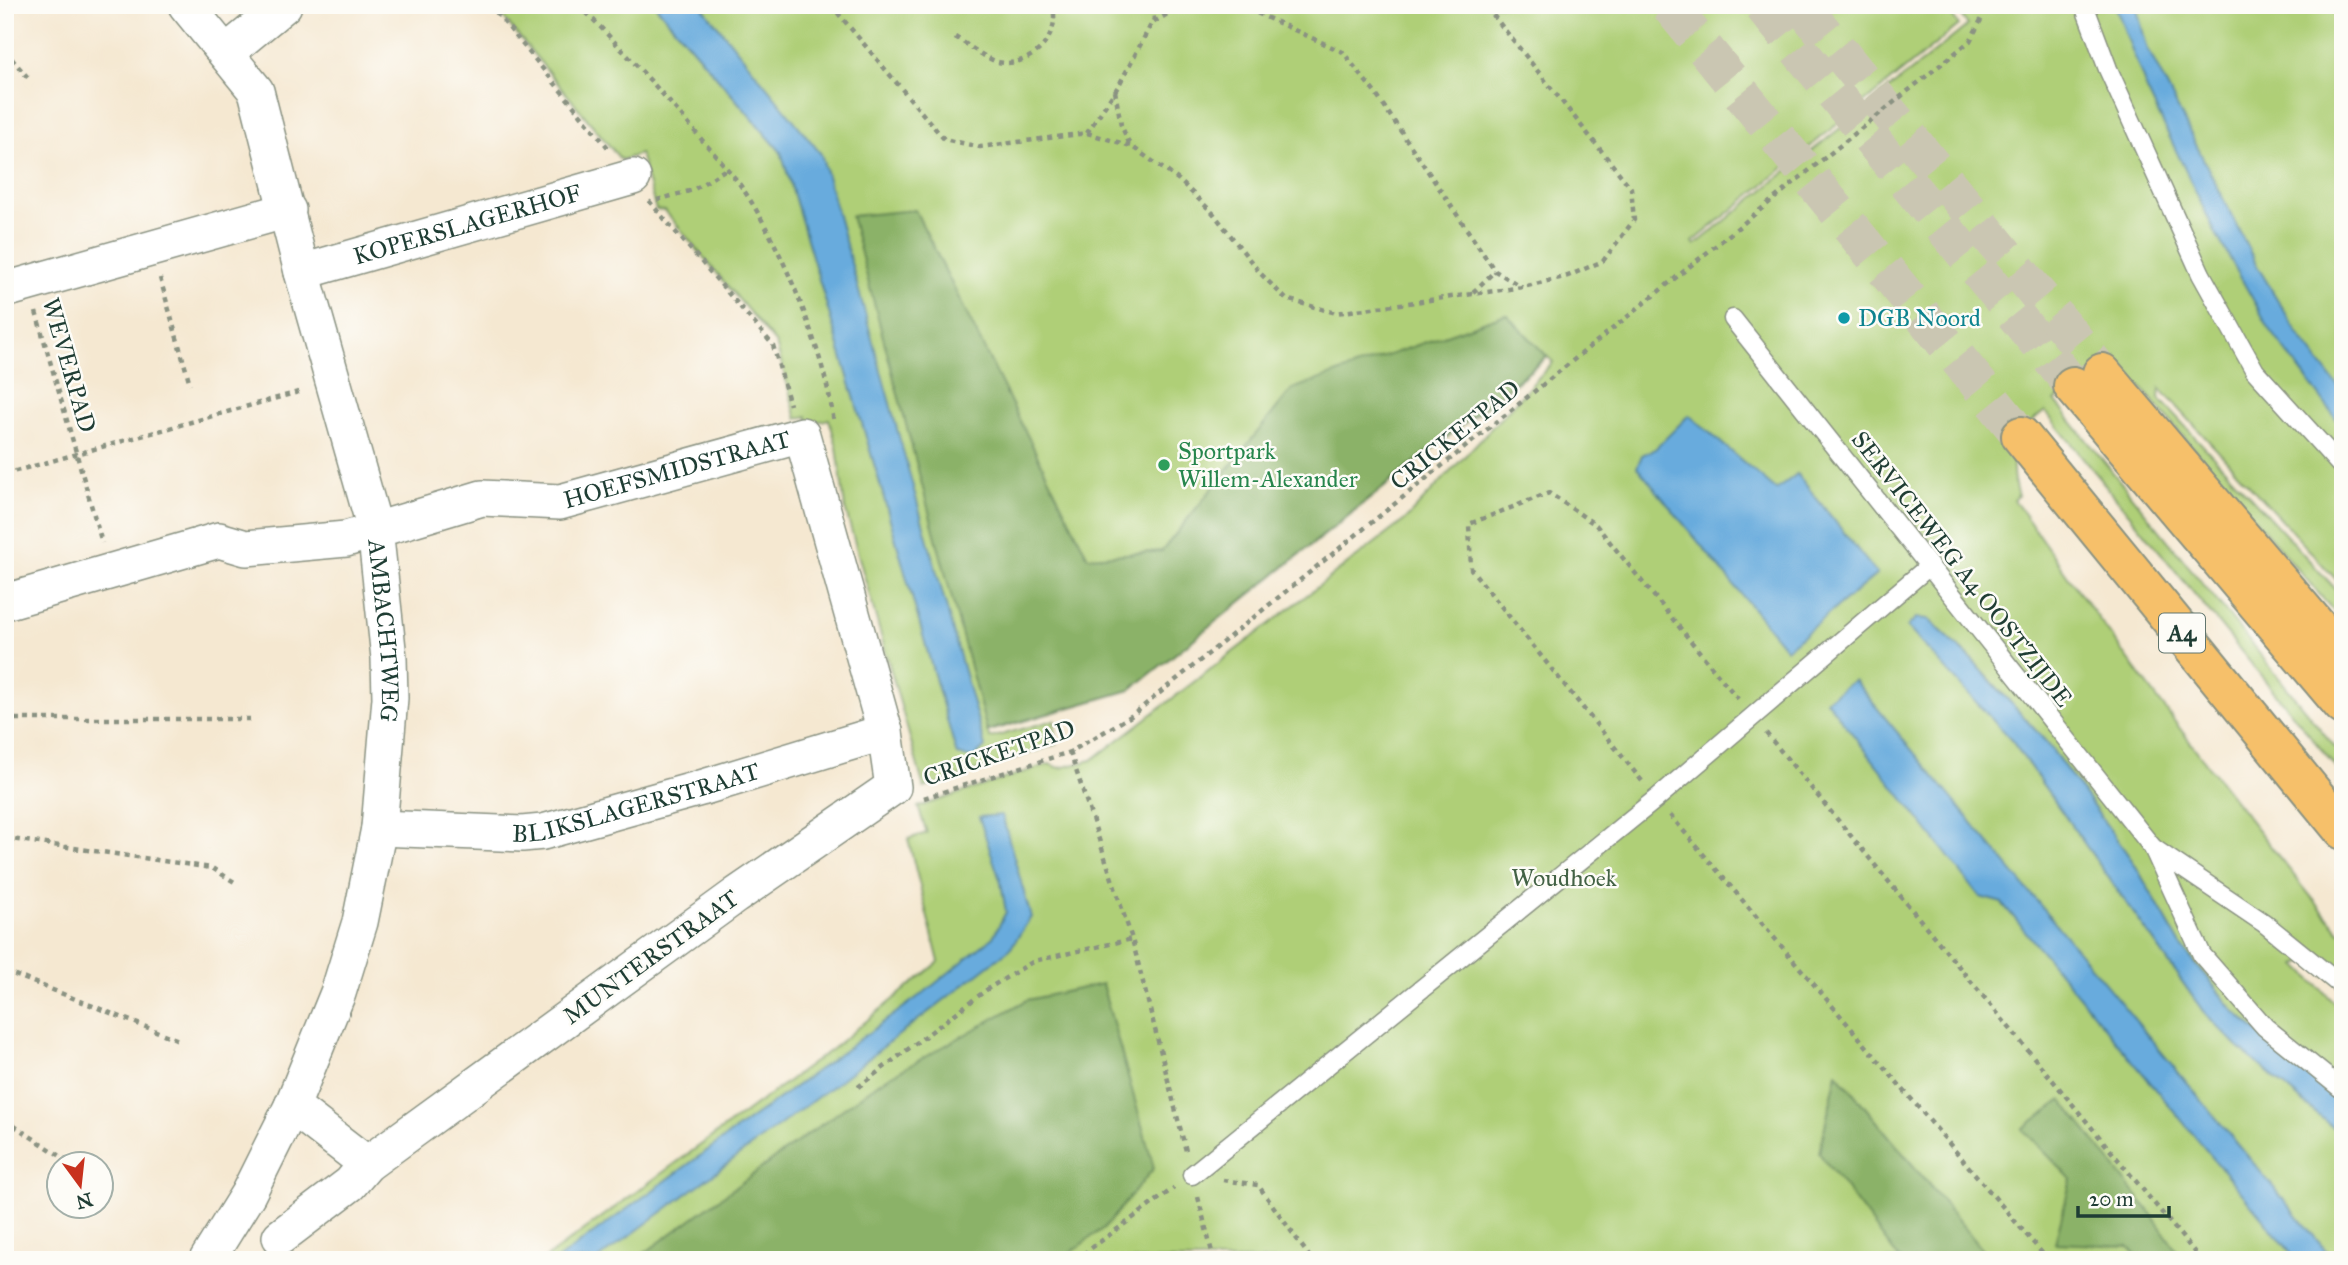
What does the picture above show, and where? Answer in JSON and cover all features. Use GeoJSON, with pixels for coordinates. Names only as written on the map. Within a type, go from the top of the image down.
{"type":"FeatureCollection","features":[{"type":"Feature","properties":{"kind":"highway"},"geometry":{"type":"LineString","coordinates":[[2343,657],[2088,380],[2343,705]]}},
{"type":"Feature","properties":{"kind":"highway","name":"A4"},"geometry":{"type":"LineString","coordinates":[[2021,436],[2343,830]]}},
{"type":"Feature","properties":{"kind":"street","name":"AMBACHTWEG"},"geometry":{"type":"LineString","coordinates":[[186,5],[227,52],[256,92],[302,272],[375,529],[388,645],[390,698],[379,828],[360,922],[338,993],[292,1106],[248,1194],[207,1260]]}},
{"type":"Feature","properties":{"kind":"street"},"geometry":{"type":"LineString","coordinates":[[227,52],[284,5]]}},
{"type":"Feature","properties":{"kind":"street","name":"KOPERSLAGERHOF"},"geometry":{"type":"LineString","coordinates":[[302,272],[641,190]]}},
{"type":"Feature","properties":{"kind":"street"},"geometry":{"type":"LineString","coordinates":[[17,287],[288,210]]}},
{"type":"Feature","properties":{"kind":"street","name":"HOEFSMIDSTRAAT"},"geometry":{"type":"LineString","coordinates":[[5,603],[219,540],[246,548],[346,539],[482,498],[559,502],[802,435],[885,732]]}},
{"type":"Feature","properties":{"kind":"street"},"geometry":{"type":"LineString","coordinates":[[885,732],[899,798]]}},
{"type":"Feature","properties":{"kind":"street","name":"BLIKSLAGERSTRAAT"},"geometry":{"type":"LineString","coordinates":[[379,828],[522,834],[543,832],[701,788],[885,732]]}},
{"type":"Feature","properties":{"kind":"street","name":"MUNTERSTRAAT"},"geometry":{"type":"LineString","coordinates":[[280,1237],[350,1184],[367,1164],[735,896],[899,798]]}},
{"type":"Feature","properties":{"kind":"street"},"geometry":{"type":"LineString","coordinates":[[292,1106],[367,1164]]}},
{"type":"Feature","properties":{"kind":"lane"},"geometry":{"type":"LineString","coordinates":[[2084,5],[2108,69],[2201,274],[2221,311],[2255,371],[2343,468]]}},
{"type":"Feature","properties":{"kind":"lane","name":"SERVICEWEG A4 OOSTZIJDE"},"geometry":{"type":"LineString","coordinates":[[1733,319],[2153,848],[2202,955],[2265,1027],[2343,1090]]}},
{"type":"Feature","properties":{"kind":"lane"},"geometry":{"type":"LineString","coordinates":[[1192,1175],[1656,799],[1928,566]]}},
{"type":"Feature","properties":{"kind":"lane","name":"SERVICEWEG A4 OOSTZIJDE"},"geometry":{"type":"LineString","coordinates":[[2153,848],[2264,923],[2343,987]]}},
{"type":"Feature","properties":{"kind":"path"},"geometry":{"type":"LineString","coordinates":[[490,5],[657,213],[662,213],[773,345],[794,420],[802,435],[834,426],[831,404],[813,340],[782,262],[743,189],[648,75],[579,5]]}},
{"type":"Feature","properties":{"kind":"path"},"geometry":{"type":"LineString","coordinates":[[831,5],[944,139],[980,147],[1087,133],[1130,146],[1180,180],[1213,213],[1260,273],[1286,299],[1336,313],[1523,287],[1568,276],[1603,261],[1634,220],[1631,188],[1485,5]]}},
{"type":"Feature","properties":{"kind":"path"},"geometry":{"type":"LineString","coordinates":[[955,37],[997,62],[1017,62],[1040,52],[1052,31],[1052,5]]}},
{"type":"Feature","properties":{"kind":"path"},"geometry":{"type":"LineString","coordinates":[[1087,133],[1115,91],[1152,24],[1152,5]]}},
{"type":"Feature","properties":{"kind":"path"},"geometry":{"type":"LineString","coordinates":[[1152,24],[1183,5]]}},
{"type":"Feature","properties":{"kind":"path"},"geometry":{"type":"LineString","coordinates":[[1239,5],[1343,52],[1495,271],[1523,287]]}},
{"type":"Feature","properties":{"kind":"path","name":"CRICKETPAD"},"geometry":{"type":"LineString","coordinates":[[899,798],[916,800],[1070,752],[1131,716],[1949,59],[1970,41],[1983,16],[1983,5]]}},
{"type":"Feature","properties":{"kind":"path"},"geometry":{"type":"LineString","coordinates":[[5,51],[30,80]]}},
{"type":"Feature","properties":{"kind":"path"},"geometry":{"type":"LineString","coordinates":[[1115,91],[1121,125],[1130,146]]}},
{"type":"Feature","properties":{"kind":"path"},"geometry":{"type":"LineString","coordinates":[[641,190],[694,190],[726,169]]}},
{"type":"Feature","properties":{"kind":"path"},"geometry":{"type":"LineString","coordinates":[[152,249],[190,384]]}},
{"type":"Feature","properties":{"kind":"path"},"geometry":{"type":"LineString","coordinates":[[1471,293],[1495,271]]}},
{"type":"Feature","properties":{"kind":"path","name":"WEVERPAD"},"geometry":{"type":"LineString","coordinates":[[17,287],[76,454],[110,572]]}},
{"type":"Feature","properties":{"kind":"path"},"geometry":{"type":"LineString","coordinates":[[5,474],[334,383]]}},
{"type":"Feature","properties":{"kind":"path"},"geometry":{"type":"LineString","coordinates":[[2048,1260],[1656,799],[1471,569],[1469,524],[1549,494],[1596,525],[2201,1260]]}},
{"type":"Feature","properties":{"kind":"path"},"geometry":{"type":"LineString","coordinates":[[5,719],[255,719]]}},
{"type":"Feature","properties":{"kind":"path"},"geometry":{"type":"LineString","coordinates":[[1070,752],[1132,939],[1214,1260]]}},
{"type":"Feature","properties":{"kind":"path"},"geometry":{"type":"LineString","coordinates":[[5,838],[212,868],[236,883]]}},
{"type":"Feature","properties":{"kind":"path"},"geometry":{"type":"LineString","coordinates":[[858,1087],[989,988],[1034,961],[1132,939]]}},
{"type":"Feature","properties":{"kind":"path"},"geometry":{"type":"LineString","coordinates":[[5,971],[181,1041]]}},
{"type":"Feature","properties":{"kind":"path"},"geometry":{"type":"LineString","coordinates":[[5,1121],[51,1150]]}},
{"type":"Feature","properties":{"kind":"path"},"geometry":{"type":"LineString","coordinates":[[1076,1260],[1192,1175],[1258,1185],[1312,1260]]}},
{"type":"Feature","properties":{"kind":"green space","name":"Woudhoek"},"geometry":{"type":"Polygon","coordinates":[[[493,5],[655,5],[781,152],[957,755],[829,184],[699,5],[1943,5],[1959,25],[1693,242],[1695,245],[1968,25],[1953,5],[2328,5],[2343,21],[2343,587],[2160,388],[2159,398],[2343,597],[2343,622],[2140,386],[2121,374],[2073,386],[2055,401],[2343,757],[2343,776],[2045,411],[2020,438],[2013,460],[2013,471],[2018,496],[2014,500],[2092,610],[2255,826],[2340,932],[2343,930],[2343,980],[2314,957],[2297,965],[2343,1011],[2343,1106],[2234,1011],[2181,946],[2134,863],[2047,743],[1971,658],[1928,619],[1908,627],[2012,741],[2203,1011],[2238,1047],[2343,1136],[2343,1260],[543,1260],[832,1049],[939,962],[908,839],[927,833],[918,807],[1049,764],[1060,768],[1092,760],[1405,520],[1553,362],[1548,357],[1130,690],[987,732],[990,738],[1054,720],[1057,744],[924,788],[845,508],[837,447],[829,419],[809,424],[807,416],[797,419],[776,344],[665,211],[656,210],[640,154],[621,160],[493,5]],[[1689,416],[1677,427],[1835,608],[1877,574],[1797,474],[1776,491],[1689,416]]]}},
{"type":"Feature","properties":{"kind":"green space"},"geometry":{"type":"Polygon","coordinates":[[[915,210],[1088,557],[1162,551],[1292,389],[1506,314],[1547,356],[1130,690],[987,731],[851,216],[915,210]]]}},
{"type":"Feature","properties":{"kind":"green space"},"geometry":{"type":"Polygon","coordinates":[[[1102,984],[1154,1168],[1105,1227],[1060,1260],[635,1260],[880,1082],[1027,1000],[1102,984]]]}},
{"type":"Feature","properties":{"kind":"green space"},"geometry":{"type":"Polygon","coordinates":[[[1837,1073],[1991,1260],[1900,1260],[1819,1153],[1837,1073]]]}},
{"type":"Feature","properties":{"kind":"green space"},"geometry":{"type":"Polygon","coordinates":[[[2062,1100],[2152,1215],[2183,1260],[2140,1260],[2128,1246],[2055,1243],[2071,1179],[2022,1129],[2062,1100]]]}},
{"type":"Feature","properties":{"kind":"water"},"geometry":{"type":"Polygon","coordinates":[[[655,5],[701,5],[821,154],[985,747],[974,758],[957,755],[781,152],[655,5]]]}},
{"type":"Feature","properties":{"kind":"water"},"geometry":{"type":"Polygon","coordinates":[[[2115,5],[2136,5],[2147,47],[2256,264],[2299,335],[2343,393],[2343,428],[2269,328],[2215,232],[2147,90],[2115,5]]]}},
{"type":"Feature","properties":{"kind":"water"},"geometry":{"type":"Polygon","coordinates":[[[1689,415],[1776,490],[1797,474],[1877,574],[1786,649],[1637,467],[1642,455],[1655,449],[1689,415]]]}},
{"type":"Feature","properties":{"kind":"water"},"geometry":{"type":"Polygon","coordinates":[[[1916,618],[1928,619],[1970,658],[2047,743],[2134,863],[2181,946],[2234,1011],[2343,1106],[2343,1136],[2238,1047],[2203,1011],[2012,741],[1907,627],[1916,618]]]}},
{"type":"Feature","properties":{"kind":"water"},"geometry":{"type":"Polygon","coordinates":[[[1854,680],[2334,1260],[2297,1260],[2002,903],[1980,897],[1826,700],[1854,680]]]}},
{"type":"Feature","properties":{"kind":"water"},"geometry":{"type":"Polygon","coordinates":[[[1002,815],[1031,917],[1010,949],[834,1085],[597,1260],[557,1260],[926,991],[993,937],[1006,912],[1001,883],[979,817],[1002,815]]]}},
{"type":"Feature","properties":{"kind":"tunnel"},"geometry":{"type":"LineString","coordinates":[[1669,5],[2021,436]]}},
{"type":"Feature","properties":{"kind":"tunnel"},"geometry":{"type":"LineString","coordinates":[[1762,5],[2073,386]]}},
{"type":"Feature","properties":{"kind":"tunnel"},"geometry":{"type":"LineString","coordinates":[[1801,5],[2102,373]]}},
{"type":"Feature","properties":{"kind":"place","name":"DGB Noord"},"geometry":{"type":"Point","coordinates":[1844,318]}},
{"type":"Feature","properties":{"kind":"place","name":"Sportpark Willem-Alexander"},"geometry":{"type":"Point","coordinates":[1164,465]}}]}
